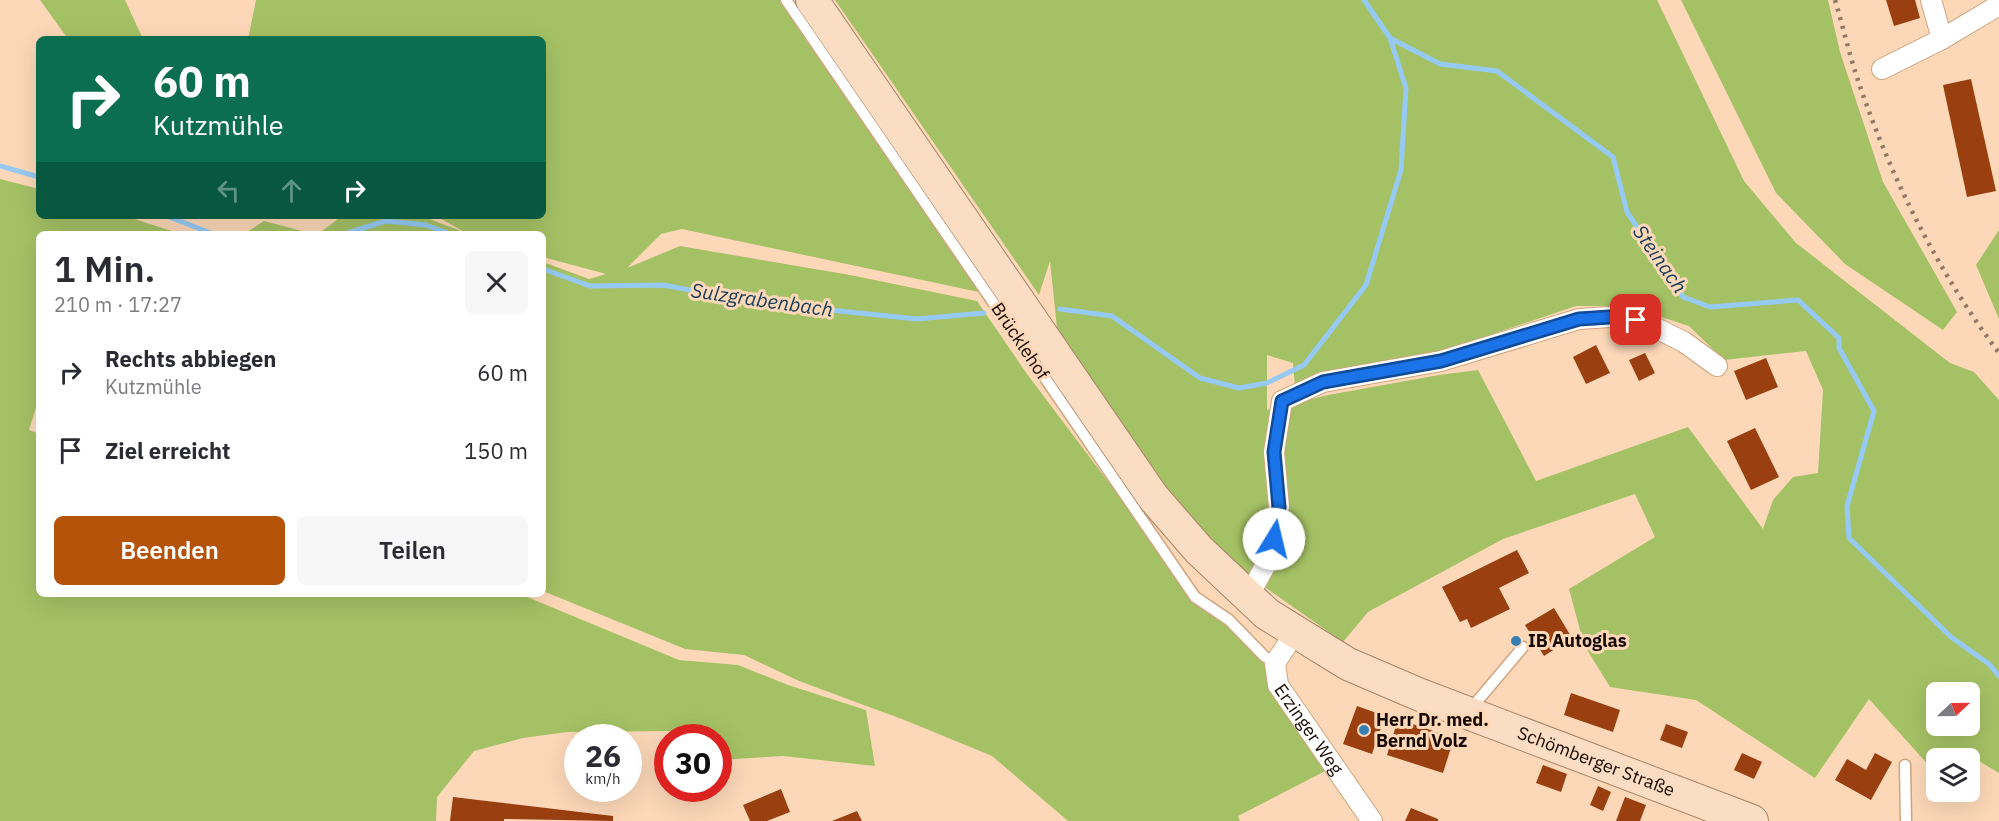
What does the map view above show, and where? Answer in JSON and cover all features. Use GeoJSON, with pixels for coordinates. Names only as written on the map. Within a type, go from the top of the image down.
{"type":"FeatureCollection","features":[{"type":"Feature","properties":{"kind":"main road","name":"Schömberger Straße"},"geometry":{"type":"LineString","coordinates":[[812,0],[1153,497],[1199,550],[1267,614],[1348,664],[1418,694],[1752,821]]}},
{"type":"Feature","properties":{"kind":"street"},"geometry":{"type":"LineString","coordinates":[[1931,0],[1942,39]]}},
{"type":"Feature","properties":{"kind":"street"},"geometry":{"type":"LineString","coordinates":[[1882,69],[1942,39],[1999,5]]}},
{"type":"Feature","properties":{"kind":"street"},"geometry":{"type":"LineString","coordinates":[[1248,597],[1271,555],[1279,507],[1274,452],[1282,401],[1323,382],[1441,361],[1579,319],[1625,316],[1633,318],[1684,342],[1717,366]]}},
{"type":"Feature","properties":{"kind":"street","name":"Erzinger Weg"},"geometry":{"type":"LineString","coordinates":[[1295,633],[1275,663],[1278,685],[1372,821]]}},
{"type":"Feature","properties":{"kind":"lane","name":"Brücklehof"},"geometry":{"type":"LineString","coordinates":[[786,0],[1195,597],[1229,620],[1264,656],[1275,663]]}},
{"type":"Feature","properties":{"kind":"lane"},"geometry":{"type":"LineString","coordinates":[[1467,713],[1523,647]]}},
{"type":"Feature","properties":{"kind":"lane"},"geometry":{"type":"LineString","coordinates":[[1905,765],[1906,821]]}},
{"type":"Feature","properties":{"kind":"green space"},"geometry":{"type":"Polygon","coordinates":[[[40,0],[125,0],[142,36],[66,36],[40,0]]]}},
{"type":"Feature","properties":{"kind":"green space"},"geometry":{"type":"Polygon","coordinates":[[[256,0],[786,0],[988,294],[682,229],[661,234],[627,268],[680,246],[850,275],[977,301],[1027,374],[1195,597],[1275,663],[1335,766],[1238,816],[1240,821],[1068,821],[992,756],[907,721],[799,681],[744,655],[685,649],[546,592],[546,263],[589,279],[606,274],[546,258],[546,231],[462,231],[441,219],[546,219],[546,36],[249,36],[256,0]]]}},
{"type":"Feature","properties":{"kind":"green space"},"geometry":{"type":"Polygon","coordinates":[[[835,0],[1657,0],[1744,181],[1796,243],[1950,363],[1974,372],[1999,400],[1999,773],[1980,762],[1980,748],[1926,748],[1926,762],[1869,699],[1815,778],[1696,700],[1610,687],[1584,645],[1569,589],[1655,537],[1635,494],[1503,539],[1368,612],[1343,642],[1246,574],[1173,501],[1057,328],[1050,261],[1039,295],[835,0]],[[1576,306],[1439,352],[1319,373],[1295,387],[1293,363],[1267,355],[1267,410],[1328,395],[1478,370],[1536,481],[1688,427],[1763,529],[1773,500],[1793,477],[1818,473],[1823,390],[1806,351],[1724,360],[1689,326],[1627,306],[1576,306]]]}},
{"type":"Feature","properties":{"kind":"green space"},"geometry":{"type":"Polygon","coordinates":[[[1681,0],[1828,0],[1840,52],[1883,182],[1957,312],[1943,330],[1845,264],[1776,193],[1681,0]]]}},
{"type":"Feature","properties":{"kind":"green space"},"geometry":{"type":"Polygon","coordinates":[[[0,179],[36,188],[36,219],[134,219],[172,231],[36,231],[36,408],[29,430],[36,433],[36,597],[527,597],[679,660],[738,665],[788,685],[866,710],[875,766],[783,756],[732,759],[732,724],[654,724],[654,731],[642,731],[642,724],[564,724],[564,732],[523,738],[474,751],[437,797],[436,821],[0,821],[0,179]]]}},
{"type":"Feature","properties":{"kind":"green space"},"geometry":{"type":"Polygon","coordinates":[[[338,219],[430,219],[461,231],[322,231],[338,219]]]}},
{"type":"Feature","properties":{"kind":"green space"},"geometry":{"type":"Polygon","coordinates":[[[264,221],[302,231],[249,231],[264,221]]]}},
{"type":"Feature","properties":{"kind":"green space"},"geometry":{"type":"Polygon","coordinates":[[[1999,230],[1999,319],[1976,265],[1999,230]]]}},
{"type":"Feature","properties":{"kind":"building"},"geometry":{"type":"Polygon","coordinates":[[[1886,0],[1915,0],[1920,18],[1894,26],[1886,0]]]}},
{"type":"Feature","properties":{"kind":"building"},"geometry":{"type":"Polygon","coordinates":[[[1971,79],[1996,191],[1967,197],[1943,85],[1971,79]]]}},
{"type":"Feature","properties":{"kind":"building"},"geometry":{"type":"Polygon","coordinates":[[[1596,345],[1610,373],[1586,384],[1573,357],[1596,345]]]}},
{"type":"Feature","properties":{"kind":"building"},"geometry":{"type":"Polygon","coordinates":[[[1645,353],[1655,373],[1639,381],[1629,360],[1645,353]]]}},
{"type":"Feature","properties":{"kind":"building"},"geometry":{"type":"Polygon","coordinates":[[[1766,358],[1778,387],[1746,400],[1734,371],[1766,358]]]}},
{"type":"Feature","properties":{"kind":"building"},"geometry":{"type":"Polygon","coordinates":[[[1755,428],[1779,477],[1751,490],[1727,441],[1755,428]]]}},
{"type":"Feature","properties":{"kind":"building"},"geometry":{"type":"Polygon","coordinates":[[[1517,550],[1529,573],[1499,588],[1510,609],[1471,628],[1467,619],[1460,622],[1442,587],[1517,550]]]}},
{"type":"Feature","properties":{"kind":"building"},"geometry":{"type":"Polygon","coordinates":[[[1554,608],[1572,638],[1544,656],[1525,625],[1554,608]]]}},
{"type":"Feature","properties":{"kind":"building"},"geometry":{"type":"Polygon","coordinates":[[[1571,693],[1620,710],[1613,732],[1564,715],[1571,693]]]}},
{"type":"Feature","properties":{"kind":"building","name":"Herr Dr. med. Bernd Volz"},"geometry":{"type":"Polygon","coordinates":[[[1357,706],[1385,716],[1372,754],[1343,744],[1357,706]]]}},
{"type":"Feature","properties":{"kind":"building"},"geometry":{"type":"Polygon","coordinates":[[[1398,719],[1454,738],[1443,773],[1387,755],[1398,719]]]}},
{"type":"Feature","properties":{"kind":"building"},"geometry":{"type":"Polygon","coordinates":[[[1666,724],[1688,732],[1682,748],[1660,740],[1666,724]]]}},
{"type":"Feature","properties":{"kind":"building"},"geometry":{"type":"Polygon","coordinates":[[[1742,753],[1762,762],[1754,779],[1734,770],[1742,753]]]}},
{"type":"Feature","properties":{"kind":"building"},"geometry":{"type":"Polygon","coordinates":[[[1875,753],[1892,762],[1871,800],[1835,780],[1847,759],[1866,770],[1875,753]]]}},
{"type":"Feature","properties":{"kind":"building"},"geometry":{"type":"Polygon","coordinates":[[[1543,765],[1567,774],[1561,792],[1536,783],[1543,765]]]}},
{"type":"Feature","properties":{"kind":"building"},"geometry":{"type":"Polygon","coordinates":[[[1598,786],[1611,792],[1603,811],[1590,805],[1598,786]]]}},
{"type":"Feature","properties":{"kind":"building"},"geometry":{"type":"Polygon","coordinates":[[[781,789],[790,812],[767,821],[750,821],[743,805],[781,789]]]}},
{"type":"Feature","properties":{"kind":"building"},"geometry":{"type":"Polygon","coordinates":[[[453,797],[613,816],[613,821],[504,819],[504,821],[450,821],[453,797]]]}},
{"type":"Feature","properties":{"kind":"building"},"geometry":{"type":"Polygon","coordinates":[[[1625,797],[1646,805],[1640,821],[1616,821],[1625,797]]]}},
{"type":"Feature","properties":{"kind":"building"},"geometry":{"type":"Polygon","coordinates":[[[1411,808],[1438,819],[1438,821],[1405,821],[1411,808]]]}},
{"type":"Feature","properties":{"kind":"building"},"geometry":{"type":"Polygon","coordinates":[[[857,811],[862,821],[832,821],[857,811]]]}},
{"type":"Feature","properties":{"kind":"waterway","name":"Steinach"},"geometry":{"type":"LineString","coordinates":[[1364,0],[1390,38],[1440,64],[1497,71],[1613,157],[1627,212],[1683,297],[1710,307],[1798,300],[1839,338],[1839,348],[1874,411],[1847,506],[1849,538],[1951,637],[1989,664],[1999,676]]}},
{"type":"Feature","properties":{"kind":"waterway","name":"Sulzgrabenbach"},"geometry":{"type":"LineString","coordinates":[[1060,309],[1112,316],[1200,378],[1239,388],[1267,383],[1304,365],[1366,285],[1401,170],[1406,88],[1390,38]]}},
{"type":"Feature","properties":{"kind":"waterway","name":"Sulzgrabenbach"},"geometry":{"type":"LineString","coordinates":[[0,166],[36,176]]}},
{"type":"Feature","properties":{"kind":"waterway","name":"Sulzgrabenbach"},"geometry":{"type":"LineString","coordinates":[[175,219],[205,231]]}},
{"type":"Feature","properties":{"kind":"waterway","name":"Sulzgrabenbach"},"geometry":{"type":"LineString","coordinates":[[354,231],[386,221],[426,225],[442,231]]}},
{"type":"Feature","properties":{"kind":"waterway","name":"Sulzgrabenbach"},"geometry":{"type":"LineString","coordinates":[[546,270],[590,286],[663,285],[761,303],[917,319],[984,313]]}},
{"type":"Feature","properties":{"kind":"railway"},"geometry":{"type":"LineString","coordinates":[[1835,0],[1862,92],[1904,194],[1920,228],[1957,292],[1999,353]]}},
{"type":"Feature","properties":{"kind":"place","name":"IB Autoglas"},"geometry":{"type":"Point","coordinates":[1516,641]}},
{"type":"Feature","properties":{"kind":"place","name":"Herr Dr. med. Bernd Volz"},"geometry":{"type":"Point","coordinates":[1364,730]}},
{"type":"Feature","properties":{"kind":"route"},"geometry":{"type":"LineString","coordinates":[[1274,539],[1279,507],[1274,452],[1282,401],[1323,382],[1441,361],[1579,319],[1625,316],[1636,320]]}}]}
